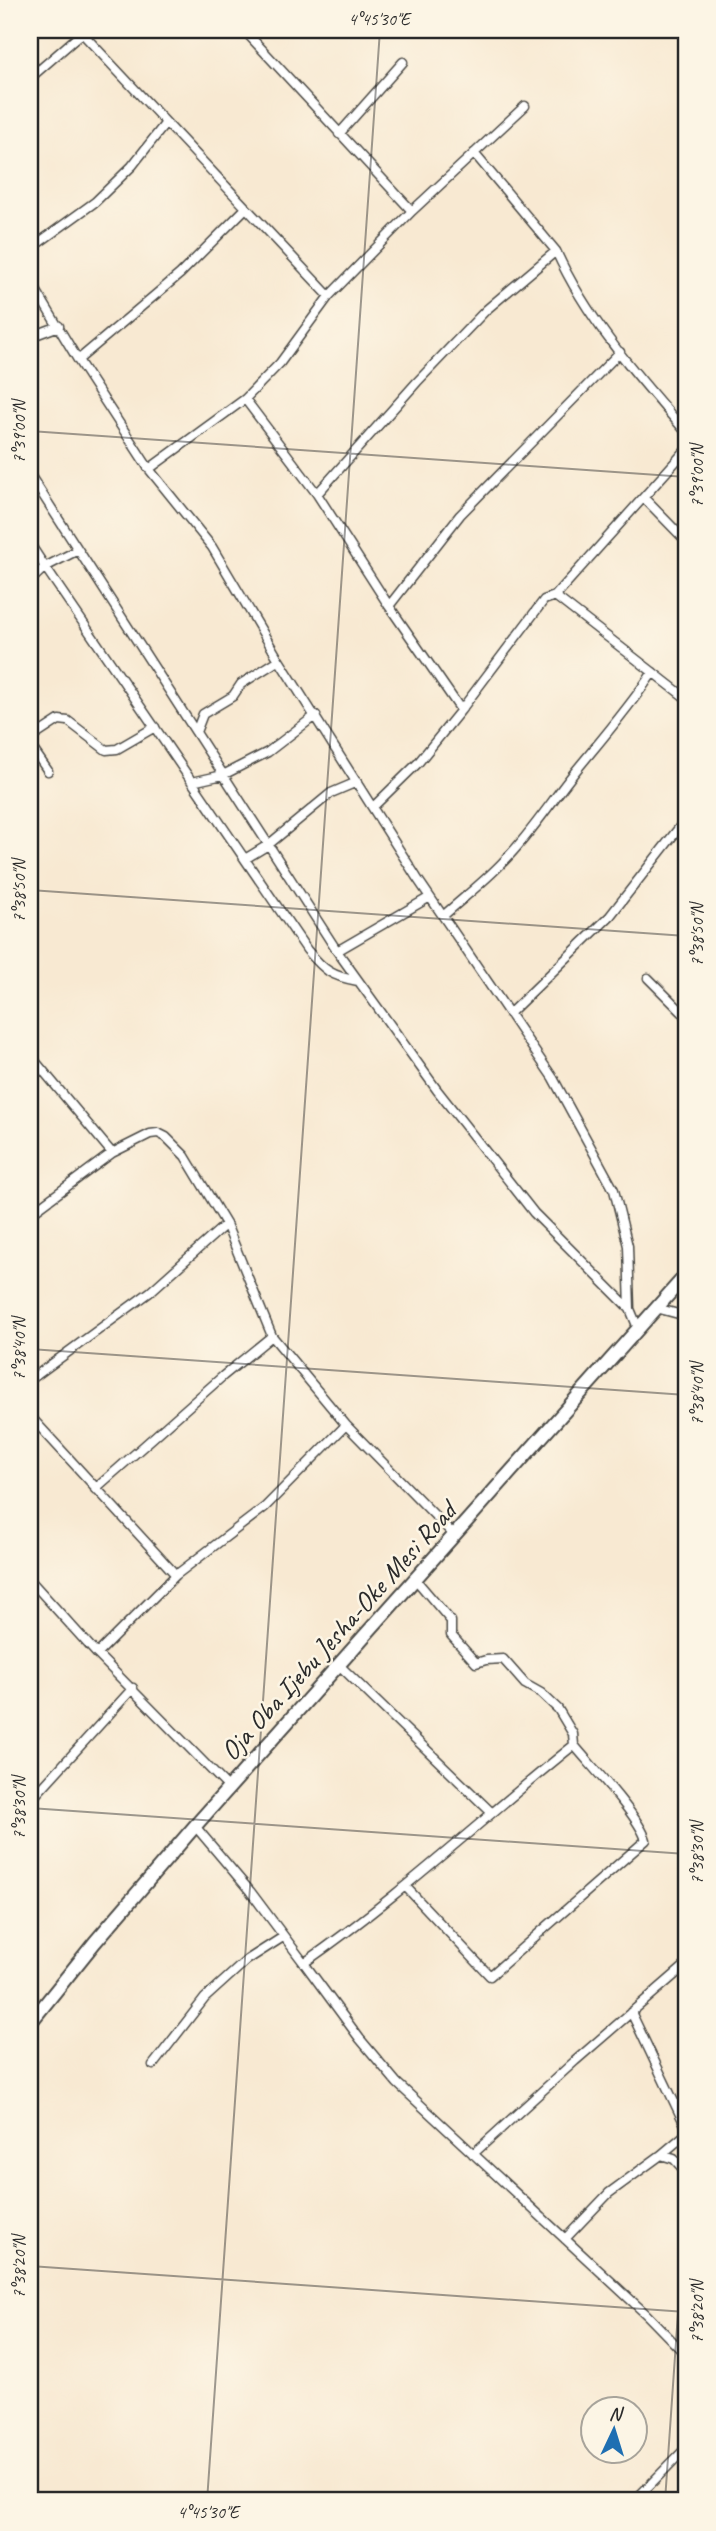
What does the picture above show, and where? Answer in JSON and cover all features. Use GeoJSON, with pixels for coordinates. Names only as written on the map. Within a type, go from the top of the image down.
{"type":"FeatureCollection","features":[{"type":"Feature","properties":{"kind":"main road","name":"Oja Oba Ijebu Jesha-Oke Mesi Road"},"geometry":{"type":"LineString","coordinates":[[30,2023],[95,1942],[195,1826],[686,1275]]}},
{"type":"Feature","properties":{"kind":"street"},"geometry":{"type":"LineString","coordinates":[[244,30],[412,211]]}},
{"type":"Feature","properties":{"kind":"street"},"geometry":{"type":"LineString","coordinates":[[30,78],[84,31],[165,124],[329,296]]}},
{"type":"Feature","properties":{"kind":"street"},"geometry":{"type":"LineString","coordinates":[[30,62],[37,71]]}},
{"type":"Feature","properties":{"kind":"street"},"geometry":{"type":"LineString","coordinates":[[339,134],[403,62]]}},
{"type":"Feature","properties":{"kind":"street"},"geometry":{"type":"LineString","coordinates":[[149,469],[245,399],[280,363],[329,296],[412,211],[525,106]]}},
{"type":"Feature","properties":{"kind":"street"},"geometry":{"type":"LineString","coordinates":[[30,250],[95,202],[132,166],[165,124]]}},
{"type":"Feature","properties":{"kind":"street"},"geometry":{"type":"LineString","coordinates":[[474,153],[556,251],[579,293],[620,352],[686,432]]}},
{"type":"Feature","properties":{"kind":"street"},"geometry":{"type":"LineString","coordinates":[[78,359],[180,274],[246,208]]}},
{"type":"Feature","properties":{"kind":"street"},"geometry":{"type":"LineString","coordinates":[[317,494],[417,382],[486,310],[556,251]]}},
{"type":"Feature","properties":{"kind":"street"},"geometry":{"type":"LineString","coordinates":[[30,280],[149,469],[212,547],[279,660],[430,897],[553,1078],[614,1190],[628,1246],[630,1309],[638,1328]]}},
{"type":"Feature","properties":{"kind":"street"},"geometry":{"type":"LineString","coordinates":[[30,337],[59,326]]}},
{"type":"Feature","properties":{"kind":"street"},"geometry":{"type":"LineString","coordinates":[[389,606],[460,515],[620,352]]}},
{"type":"Feature","properties":{"kind":"street"},"geometry":{"type":"LineString","coordinates":[[245,399],[317,494],[389,606],[461,710]]}},
{"type":"Feature","properties":{"kind":"street"},"geometry":{"type":"LineString","coordinates":[[373,807],[418,763],[544,600],[555,596],[686,450]]}},
{"type":"Feature","properties":{"kind":"street"},"geometry":{"type":"LineString","coordinates":[[30,475],[358,981],[437,1090],[534,1213],[630,1309]]}},
{"type":"Feature","properties":{"kind":"street"},"geometry":{"type":"LineString","coordinates":[[644,498],[686,541]]}},
{"type":"Feature","properties":{"kind":"street"},"geometry":{"type":"LineString","coordinates":[[30,544],[307,950],[335,976],[358,981]]}},
{"type":"Feature","properties":{"kind":"street"},"geometry":{"type":"LineString","coordinates":[[30,581],[45,568],[78,550]]}},
{"type":"Feature","properties":{"kind":"street"},"geometry":{"type":"LineString","coordinates":[[555,596],[686,698]]}},
{"type":"Feature","properties":{"kind":"street"},"geometry":{"type":"LineString","coordinates":[[196,733],[203,714],[233,696],[241,684],[279,660]]}},
{"type":"Feature","properties":{"kind":"street"},"geometry":{"type":"LineString","coordinates":[[443,916],[503,863],[632,705],[653,672]]}},
{"type":"Feature","properties":{"kind":"street"},"geometry":{"type":"LineString","coordinates":[[192,782],[223,775],[268,752],[316,715]]}},
{"type":"Feature","properties":{"kind":"street"},"geometry":{"type":"LineString","coordinates":[[30,739],[59,720],[68,721],[106,750],[117,749],[155,727]]}},
{"type":"Feature","properties":{"kind":"street"},"geometry":{"type":"LineString","coordinates":[[30,745],[48,772]]}},
{"type":"Feature","properties":{"kind":"street"},"geometry":{"type":"LineString","coordinates":[[245,859],[268,845],[331,793],[357,782]]}},
{"type":"Feature","properties":{"kind":"street"},"geometry":{"type":"LineString","coordinates":[[509,1014],[610,916],[686,819]]}},
{"type":"Feature","properties":{"kind":"street"},"geometry":{"type":"LineString","coordinates":[[337,951],[430,897]]}},
{"type":"Feature","properties":{"kind":"street"},"geometry":{"type":"LineString","coordinates":[[648,978],[686,1016]]}},
{"type":"Feature","properties":{"kind":"street"},"geometry":{"type":"LineString","coordinates":[[30,1055],[112,1153]]}},
{"type":"Feature","properties":{"kind":"street"},"geometry":{"type":"LineString","coordinates":[[30,1214],[112,1153],[150,1134],[158,1133],[166,1137],[185,1156],[226,1224],[272,1336],[346,1425],[456,1536]]}},
{"type":"Feature","properties":{"kind":"street"},"geometry":{"type":"LineString","coordinates":[[30,1380],[150,1292],[226,1224]]}},
{"type":"Feature","properties":{"kind":"street"},"geometry":{"type":"LineString","coordinates":[[656,1308],[686,1316]]}},
{"type":"Feature","properties":{"kind":"street"},"geometry":{"type":"LineString","coordinates":[[95,1489],[272,1336]]}},
{"type":"Feature","properties":{"kind":"street"},"geometry":{"type":"LineString","coordinates":[[30,1416],[176,1575]]}},
{"type":"Feature","properties":{"kind":"street"},"geometry":{"type":"LineString","coordinates":[[97,1654],[176,1575],[265,1507],[346,1425]]}},
{"type":"Feature","properties":{"kind":"street"},"geometry":{"type":"LineString","coordinates":[[30,1580],[97,1654],[230,1788]]}},
{"type":"Feature","properties":{"kind":"street"},"geometry":{"type":"LineString","coordinates":[[405,1886],[490,1976],[646,1840],[644,1832],[574,1745],[573,1734],[558,1709],[541,1693],[525,1684],[503,1659],[476,1663],[451,1635],[451,1621],[416,1580]]}},
{"type":"Feature","properties":{"kind":"street"},"geometry":{"type":"LineString","coordinates":[[340,1666],[491,1812]]}},
{"type":"Feature","properties":{"kind":"street"},"geometry":{"type":"LineString","coordinates":[[30,1801],[133,1688]]}},
{"type":"Feature","properties":{"kind":"street"},"geometry":{"type":"LineString","coordinates":[[304,1963],[357,1926],[574,1745]]}},
{"type":"Feature","properties":{"kind":"street"},"geometry":{"type":"LineString","coordinates":[[195,1826],[250,1891],[360,2039],[397,2084],[686,2355]]}},
{"type":"Feature","properties":{"kind":"street"},"geometry":{"type":"LineString","coordinates":[[153,2065],[205,1998],[247,1960],[283,1937]]}},
{"type":"Feature","properties":{"kind":"street"},"geometry":{"type":"LineString","coordinates":[[473,2154],[686,1965]]}},
{"type":"Feature","properties":{"kind":"street"},"geometry":{"type":"LineString","coordinates":[[631,2012],[686,2127]]}},
{"type":"Feature","properties":{"kind":"street"},"geometry":{"type":"LineString","coordinates":[[565,2239],[609,2193],[686,2134]]}},
{"type":"Feature","properties":{"kind":"street"},"geometry":{"type":"LineString","coordinates":[[661,2155],[674,2158],[686,2172]]}},
{"type":"Feature","properties":{"kind":"street"},"geometry":{"type":"LineString","coordinates":[[634,2501],[686,2448]]}}]}
